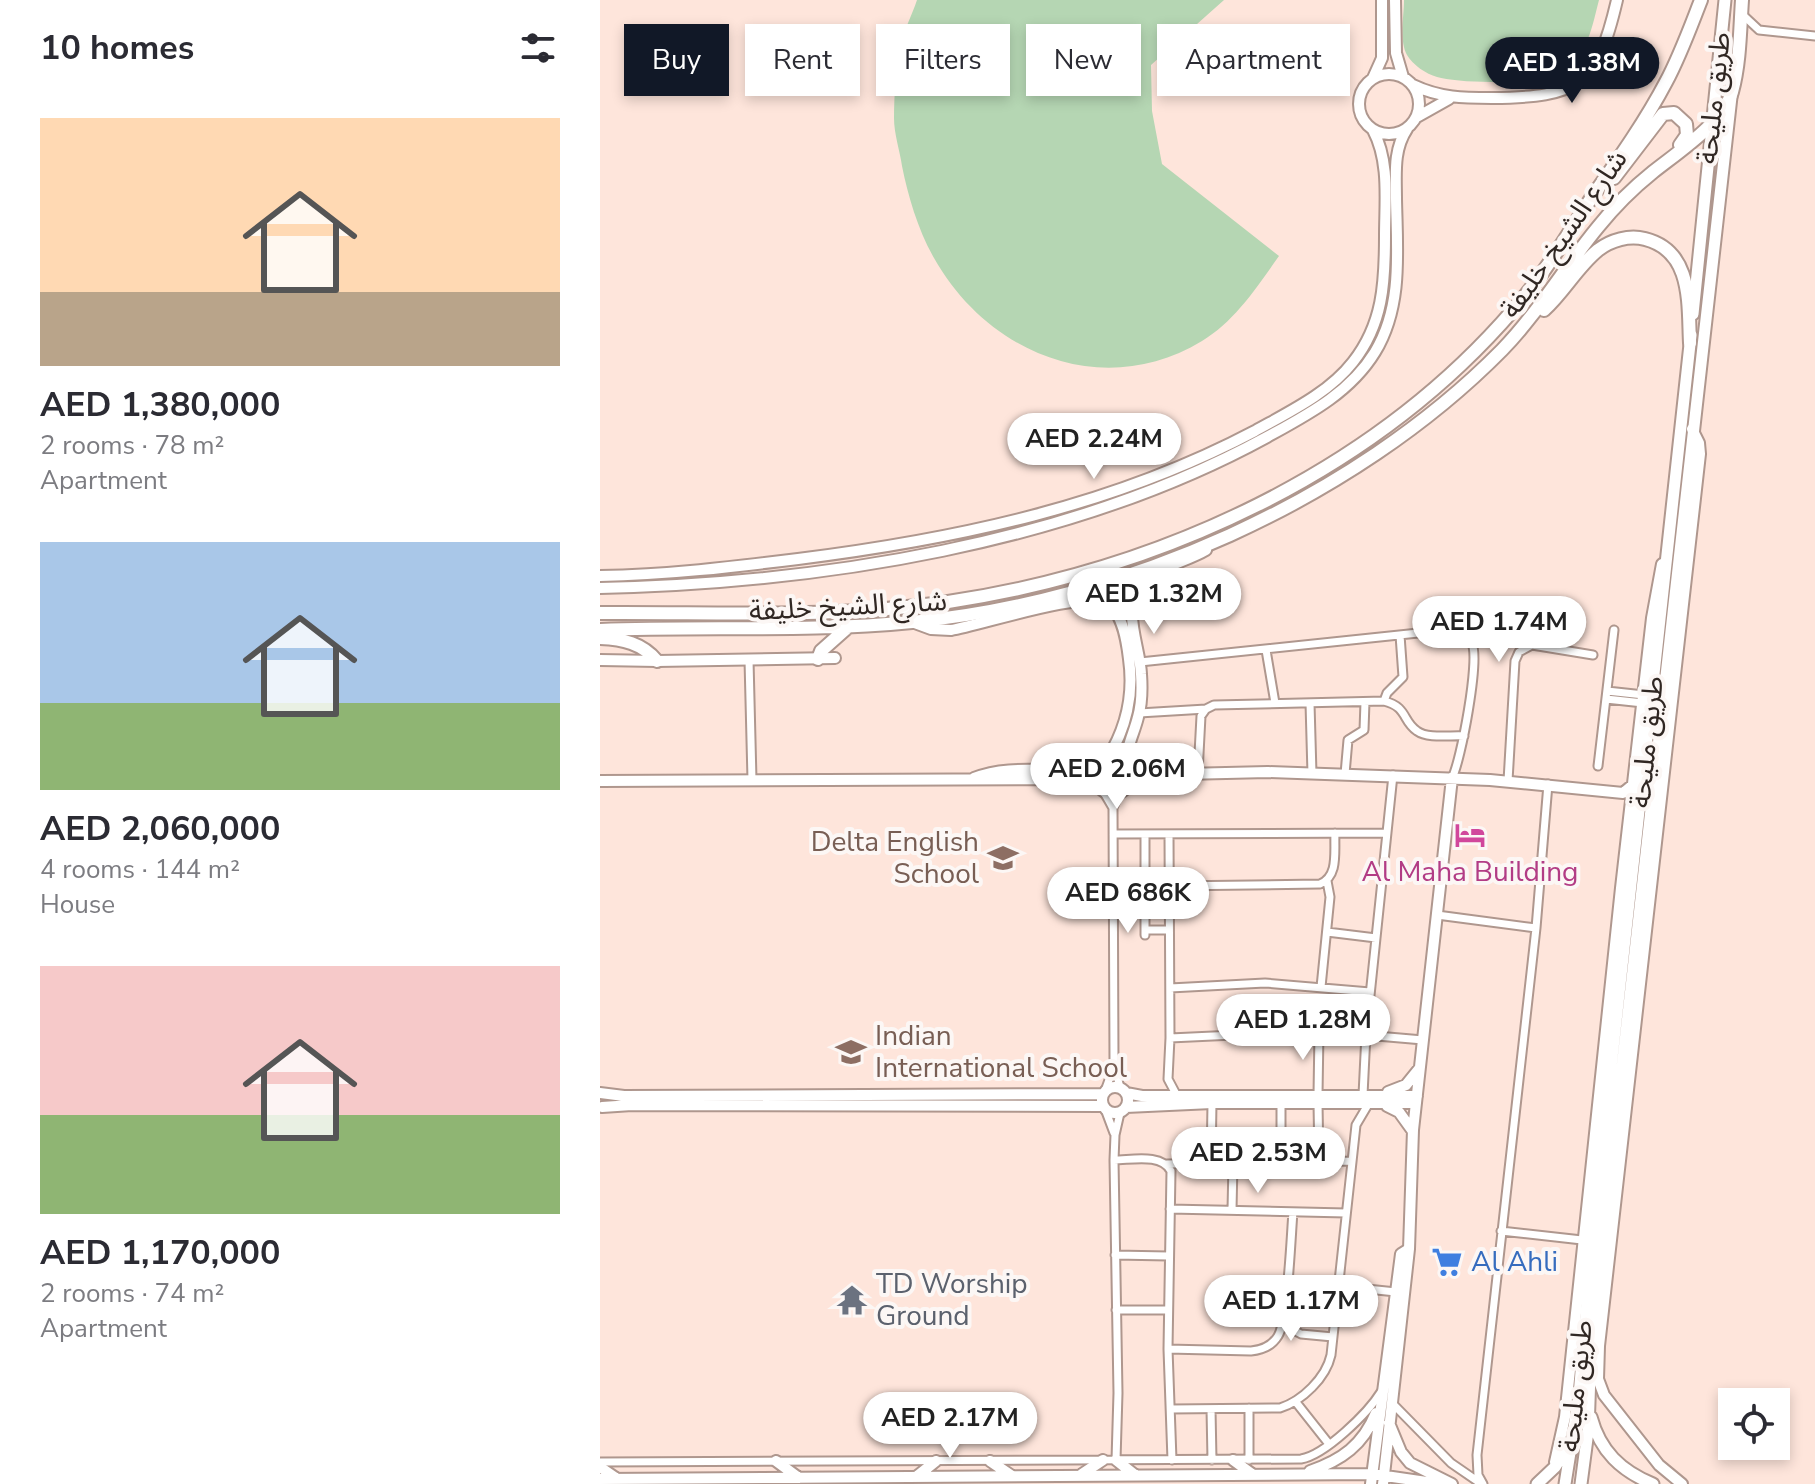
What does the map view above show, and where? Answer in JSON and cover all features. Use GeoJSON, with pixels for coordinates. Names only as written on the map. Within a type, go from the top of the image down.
{"type":"FeatureCollection","features":[{"type":"Feature","properties":{"kind":"highway","name":"شارع الشيخ خليفة"},"geometry":{"type":"LineString","coordinates":[[600,613],[819,611],[913,606],[979,597],[1052,582],[1162,546],[1274,496],[1338,459],[1386,426],[1438,384],[1490,335],[1524,297],[1661,91],[1698,0]]}},
{"type":"Feature","properties":{"kind":"highway"},"geometry":{"type":"LineString","coordinates":[[1731,94],[1742,5]]}},
{"type":"Feature","properties":{"kind":"highway","name":"شارع الشيخ خليفة"},"geometry":{"type":"LineString","coordinates":[[600,630],[848,627],[973,614],[1091,587],[1221,540],[1305,497],[1384,447],[1489,362],[1530,317],[1597,227],[1652,173],[1712,122],[1731,94]]}},
{"type":"Feature","properties":{"kind":"highway"},"geometry":{"type":"LineString","coordinates":[[1559,247],[1570,239],[1658,117],[1674,113],[1686,124],[1687,135],[1652,173]]}},
{"type":"Feature","properties":{"kind":"highway"},"geometry":{"type":"LineString","coordinates":[[1530,317],[1547,307],[1590,258],[1607,244],[1626,238],[1647,239],[1665,248],[1684,272],[1690,343]]}},
{"type":"Feature","properties":{"kind":"highway"},"geometry":{"type":"LineString","coordinates":[[818,659],[828,644],[848,627]]}},
{"type":"Feature","properties":{"kind":"highway"},"geometry":{"type":"LineString","coordinates":[[600,638],[638,645],[657,661]]}},
{"type":"Feature","properties":{"kind":"highway"},"geometry":{"type":"LineString","coordinates":[[828,644],[835,658]]}},
{"type":"Feature","properties":{"kind":"main road","name":"طريق مليحة"},"geometry":{"type":"LineString","coordinates":[[1565,1484],[1579,1396],[1583,1323],[1725,0]]}},
{"type":"Feature","properties":{"kind":"main road","name":"طريق مليحة"},"geometry":{"type":"LineString","coordinates":[[1581,1484],[1589,1408],[1591,1344],[1608,1234],[1659,776],[1692,429],[1731,94]]}},
{"type":"Feature","properties":{"kind":"main road"},"geometry":{"type":"LineString","coordinates":[[1621,888],[1629,900]]}},
{"type":"Feature","properties":{"kind":"main road"},"geometry":{"type":"LineString","coordinates":[[1610,997],[1620,984]]}},
{"type":"Feature","properties":{"kind":"main road"},"geometry":{"type":"LineString","coordinates":[[1589,1408],[1596,1433],[1607,1453],[1627,1472],[1653,1484]]}},
{"type":"Feature","properties":{"kind":"main road"},"geometry":{"type":"LineString","coordinates":[[1537,1484],[1562,1459],[1571,1440]]}},
{"type":"Feature","properties":{"kind":"main road"},"geometry":{"type":"LineString","coordinates":[[1571,1440],[1575,1459],[1574,1484]]}},
{"type":"Feature","properties":{"kind":"street"},"geometry":{"type":"LineString","coordinates":[[1373,78],[1382,58],[1382,0]]}},
{"type":"Feature","properties":{"kind":"street"},"geometry":{"type":"LineString","coordinates":[[1395,0],[1396,53],[1403,77]]}},
{"type":"Feature","properties":{"kind":"street"},"geometry":{"type":"LineString","coordinates":[[600,576],[853,553],[1017,521],[1097,498],[1204,456],[1268,424],[1330,385],[1343,373],[1364,346],[1382,300],[1385,262],[1384,162],[1373,130],[1361,117],[1359,99],[1366,83],[1388,73],[1450,98],[1540,97],[1552,94],[1576,83],[1601,55],[1617,0]]}},
{"type":"Feature","properties":{"kind":"street"},"geometry":{"type":"LineString","coordinates":[[1742,5],[1746,20],[1759,30],[1815,36]]}},
{"type":"Feature","properties":{"kind":"street"},"geometry":{"type":"LineString","coordinates":[[1738,44],[1759,30]]}},
{"type":"Feature","properties":{"kind":"street"},"geometry":{"type":"LineString","coordinates":[[1413,85],[1419,106],[1417,117]]}},
{"type":"Feature","properties":{"kind":"street"},"geometry":{"type":"LineString","coordinates":[[630,575],[607,581],[604,588],[815,572],[915,556],[1020,532],[1112,505],[1249,447],[1338,394],[1375,352],[1395,301],[1397,153],[1407,129],[1417,117],[1450,98]]}},
{"type":"Feature","properties":{"kind":"street"},"geometry":{"type":"LineString","coordinates":[[1373,130],[1390,134],[1407,129]]}},
{"type":"Feature","properties":{"kind":"street"},"geometry":{"type":"LineString","coordinates":[[1129,784],[1128,745],[1139,713],[1140,662],[1132,609],[1137,591],[1150,577],[1221,540]]}},
{"type":"Feature","properties":{"kind":"street"},"geometry":{"type":"LineString","coordinates":[[1551,1472],[1565,1417],[1621,888],[1660,571],[1668,552]]}},
{"type":"Feature","properties":{"kind":"street"},"geometry":{"type":"LineString","coordinates":[[815,572],[850,563],[854,560],[853,553]]}},
{"type":"Feature","properties":{"kind":"street"},"geometry":{"type":"LineString","coordinates":[[912,622],[931,629],[951,630],[1097,599],[1115,610],[1122,627],[1131,673],[1125,719],[1107,759],[1097,767],[1076,770],[1011,769],[969,781]]}},
{"type":"Feature","properties":{"kind":"street"},"geometry":{"type":"LineString","coordinates":[[1140,662],[1452,630],[1463,633],[1471,641],[1475,656],[1460,758],[1452,778],[1416,1100],[1409,1249],[1377,1480]]}},
{"type":"Feature","properties":{"kind":"street"},"geometry":{"type":"LineString","coordinates":[[1598,766],[1614,630]]}},
{"type":"Feature","properties":{"kind":"street"},"geometry":{"type":"LineString","coordinates":[[1384,701],[1387,693],[1403,677],[1400,635]]}},
{"type":"Feature","properties":{"kind":"street"},"geometry":{"type":"LineString","coordinates":[[1508,781],[1515,661],[1519,652],[1532,645],[1593,655]]}},
{"type":"Feature","properties":{"kind":"street"},"geometry":{"type":"LineString","coordinates":[[1266,650],[1275,703]]}},
{"type":"Feature","properties":{"kind":"street"},"geometry":{"type":"LineString","coordinates":[[600,660],[835,658]]}},
{"type":"Feature","properties":{"kind":"street"},"geometry":{"type":"LineString","coordinates":[[749,660],[752,780]]}},
{"type":"Feature","properties":{"kind":"street"},"geometry":{"type":"LineString","coordinates":[[1606,695],[1644,699]]}},
{"type":"Feature","properties":{"kind":"street"},"geometry":{"type":"LineString","coordinates":[[1139,713],[1206,709],[1214,705],[1384,701],[1399,707],[1415,729],[1422,733],[1464,736]]}},
{"type":"Feature","properties":{"kind":"street"},"geometry":{"type":"LineString","coordinates":[[1345,774],[1348,740],[1364,728],[1365,702]]}},
{"type":"Feature","properties":{"kind":"street"},"geometry":{"type":"LineString","coordinates":[[1310,703],[1312,774]]}},
{"type":"Feature","properties":{"kind":"street"},"geometry":{"type":"LineString","coordinates":[[1198,773],[1201,716],[1206,709]]}},
{"type":"Feature","properties":{"kind":"street"},"geometry":{"type":"LineString","coordinates":[[1107,759],[1184,774]]}},
{"type":"Feature","properties":{"kind":"street"},"geometry":{"type":"LineString","coordinates":[[1097,767],[1100,787],[1113,808]]}},
{"type":"Feature","properties":{"kind":"street"},"geometry":{"type":"LineString","coordinates":[[1116,1460],[1114,1160],[1115,1135],[1123,1110],[1123,1091],[1114,1064],[1113,808],[1119,793],[1129,784],[1198,773],[1393,774],[1548,784],[1623,793],[1635,783]]}},
{"type":"Feature","properties":{"kind":"street"},"geometry":{"type":"LineString","coordinates":[[1171,1409],[1280,1408],[1295,1401],[1324,1373],[1329,1361],[1356,1125],[1368,1098],[1366,1034],[1393,774]]}},
{"type":"Feature","properties":{"kind":"street"},"geometry":{"type":"LineString","coordinates":[[600,781],[1075,779],[1111,794],[1119,793]]}},
{"type":"Feature","properties":{"kind":"street"},"geometry":{"type":"LineString","coordinates":[[1482,1484],[1478,1475],[1477,1455],[1536,928],[1548,784]]}},
{"type":"Feature","properties":{"kind":"street"},"geometry":{"type":"LineString","coordinates":[[1623,793],[1631,805]]}},
{"type":"Feature","properties":{"kind":"street"},"geometry":{"type":"LineString","coordinates":[[1321,987],[1331,893],[1327,881],[1333,870],[1335,833]]}},
{"type":"Feature","properties":{"kind":"street"},"geometry":{"type":"LineString","coordinates":[[1113,834],[1387,833]]}},
{"type":"Feature","properties":{"kind":"street"},"geometry":{"type":"LineString","coordinates":[[1145,834],[1145,933],[1169,930]]}},
{"type":"Feature","properties":{"kind":"street"},"geometry":{"type":"LineString","coordinates":[[1169,834],[1168,1079],[1177,1096]]}},
{"type":"Feature","properties":{"kind":"street"},"geometry":{"type":"LineString","coordinates":[[1113,897],[1327,881]]}},
{"type":"Feature","properties":{"kind":"street"},"geometry":{"type":"LineString","coordinates":[[1437,915],[1536,928]]}},
{"type":"Feature","properties":{"kind":"street"},"geometry":{"type":"LineString","coordinates":[[1327,932],[1376,938]]}},
{"type":"Feature","properties":{"kind":"street"},"geometry":{"type":"LineString","coordinates":[[1170,988],[1251,983],[1370,992]]}},
{"type":"Feature","properties":{"kind":"street"},"geometry":{"type":"LineString","coordinates":[[1170,1038],[1319,1031],[1423,1040]]}},
{"type":"Feature","properties":{"kind":"street"},"geometry":{"type":"LineString","coordinates":[[1319,1031],[1319,1161]]}},
{"type":"Feature","properties":{"kind":"street"},"geometry":{"type":"LineString","coordinates":[[1114,1064],[1104,1092],[1104,1108],[1115,1135]]}},
{"type":"Feature","properties":{"kind":"street"},"geometry":{"type":"LineString","coordinates":[[600,1093],[603,1100],[601,1108],[632,1105],[1104,1108],[1112,1113],[1212,1103],[1281,1103],[1318,1099],[1344,1103],[1402,1088],[1420,1067]]}},
{"type":"Feature","properties":{"kind":"street"},"geometry":{"type":"LineString","coordinates":[[1156,1096],[1168,1079]]}},
{"type":"Feature","properties":{"kind":"street"},"geometry":{"type":"LineString","coordinates":[[600,1093],[624,1096],[1104,1092],[1115,1087],[1156,1096],[1416,1100]]}},
{"type":"Feature","properties":{"kind":"street"},"geometry":{"type":"LineString","coordinates":[[1368,1098],[1396,1109],[1413,1130]]}},
{"type":"Feature","properties":{"kind":"street"},"geometry":{"type":"LineString","coordinates":[[1211,1163],[1212,1103]]}},
{"type":"Feature","properties":{"kind":"street"},"geometry":{"type":"LineString","coordinates":[[1281,1103],[1281,1162]]}},
{"type":"Feature","properties":{"kind":"street"},"geometry":{"type":"LineString","coordinates":[[1344,1103],[1356,1125]]}},
{"type":"Feature","properties":{"kind":"street"},"geometry":{"type":"LineString","coordinates":[[1114,1160],[1155,1160],[1167,1164],[1352,1161]]}},
{"type":"Feature","properties":{"kind":"street"},"geometry":{"type":"LineString","coordinates":[[1232,1210],[1233,1163]]}},
{"type":"Feature","properties":{"kind":"street"},"geometry":{"type":"LineString","coordinates":[[1167,1164],[1171,1176],[1168,1349],[1172,1460]]}},
{"type":"Feature","properties":{"kind":"street"},"geometry":{"type":"LineString","coordinates":[[1170,1209],[1346,1213]]}},
{"type":"Feature","properties":{"kind":"street"},"geometry":{"type":"LineString","coordinates":[[1168,1349],[1258,1351],[1274,1341],[1282,1324],[1293,1212]]}},
{"type":"Feature","properties":{"kind":"street"},"geometry":{"type":"LineString","coordinates":[[1501,1231],[1582,1240]]}},
{"type":"Feature","properties":{"kind":"street"},"geometry":{"type":"LineString","coordinates":[[1608,1234],[1599,1385],[1659,1465],[1682,1484]]}},
{"type":"Feature","properties":{"kind":"street"},"geometry":{"type":"LineString","coordinates":[[1377,1480],[1389,1423],[1384,1386],[1401,1254],[1409,1249]]}},
{"type":"Feature","properties":{"kind":"street"},"geometry":{"type":"LineString","coordinates":[[1115,1255],[1168,1256]]}},
{"type":"Feature","properties":{"kind":"street"},"geometry":{"type":"LineString","coordinates":[[1338,1286],[1396,1292]]}},
{"type":"Feature","properties":{"kind":"street"},"geometry":{"type":"LineString","coordinates":[[1116,1310],[1168,1310]]}},
{"type":"Feature","properties":{"kind":"street"},"geometry":{"type":"LineString","coordinates":[[1282,1324],[1301,1334],[1333,1337]]}},
{"type":"Feature","properties":{"kind":"street"},"geometry":{"type":"LineString","coordinates":[[600,1465],[1306,1458],[1317,1454],[1368,1409],[1384,1386]]}},
{"type":"Feature","properties":{"kind":"street"},"geometry":{"type":"LineString","coordinates":[[1295,1401],[1329,1444]]}},
{"type":"Feature","properties":{"kind":"street"},"geometry":{"type":"LineString","coordinates":[[1387,1401],[1459,1468],[1482,1484]]}},
{"type":"Feature","properties":{"kind":"street"},"geometry":{"type":"LineString","coordinates":[[1301,1475],[1332,1463],[1353,1449],[1387,1401]]}},
{"type":"Feature","properties":{"kind":"street"},"geometry":{"type":"LineString","coordinates":[[1249,1408],[1249,1460]]}},
{"type":"Feature","properties":{"kind":"street"},"geometry":{"type":"LineString","coordinates":[[1211,1409],[1212,1460]]}},
{"type":"Feature","properties":{"kind":"street"},"geometry":{"type":"LineString","coordinates":[[1389,1423],[1401,1452],[1410,1463],[1452,1484]]}},
{"type":"Feature","properties":{"kind":"street"},"geometry":{"type":"LineString","coordinates":[[1459,1468],[1468,1465],[1477,1455]]}},
{"type":"Feature","properties":{"kind":"street"},"geometry":{"type":"LineString","coordinates":[[1076,1477],[1103,1460]]}},
{"type":"Feature","properties":{"kind":"street"},"geometry":{"type":"LineString","coordinates":[[1116,1460],[1137,1476]]}},
{"type":"Feature","properties":{"kind":"street"},"geometry":{"type":"LineString","coordinates":[[1233,1460],[1254,1475]]}},
{"type":"Feature","properties":{"kind":"street"},"geometry":{"type":"LineString","coordinates":[[776,1461],[801,1479]]}},
{"type":"Feature","properties":{"kind":"street"},"geometry":{"type":"LineString","coordinates":[[916,1477],[936,1461]]}},
{"type":"Feature","properties":{"kind":"street"},"geometry":{"type":"LineString","coordinates":[[990,1461],[1014,1477]]}},
{"type":"Feature","properties":{"kind":"street"},"geometry":{"type":"LineString","coordinates":[[600,1465],[617,1479]]}},
{"type":"Feature","properties":{"kind":"street"},"geometry":{"type":"LineString","coordinates":[[600,1479],[1301,1475],[1440,1484]]}},
{"type":"Feature","properties":{"kind":"green space"},"geometry":{"type":"Polygon","coordinates":[[[917,0],[1224,0],[1197,24],[1157,24],[1157,60],[1151,65],[1152,111],[1162,164],[1279,256],[1245,303],[1225,324],[1202,341],[1164,359],[1126,367],[1088,366],[1051,358],[1016,342],[985,320],[957,292],[928,247],[907,189],[894,118],[895,96],[1010,96],[1010,24],[908,24],[917,0]]]}},
{"type":"Feature","properties":{"kind":"green space"},"geometry":{"type":"Polygon","coordinates":[[[1404,0],[1599,0],[1584,48],[1565,70],[1522,81],[1482,82],[1437,77],[1413,62],[1403,43],[1404,0]]]}},
{"type":"Feature","properties":{"kind":"place","name":"Al Maha Building"},"geometry":{"type":"Point","coordinates":[1470,835]}},
{"type":"Feature","properties":{"kind":"place","name":"Delta English School"},"geometry":{"type":"Point","coordinates":[1003,858]}},
{"type":"Feature","properties":{"kind":"place","name":"Indian International School"},"geometry":{"type":"Point","coordinates":[851,1052]}},
{"type":"Feature","properties":{"kind":"place","name":"Al Ahli"},"geometry":{"type":"Point","coordinates":[1447,1262]}},
{"type":"Feature","properties":{"kind":"place","name":"TD Worship Ground"},"geometry":{"type":"Point","coordinates":[852,1300]}}]}
